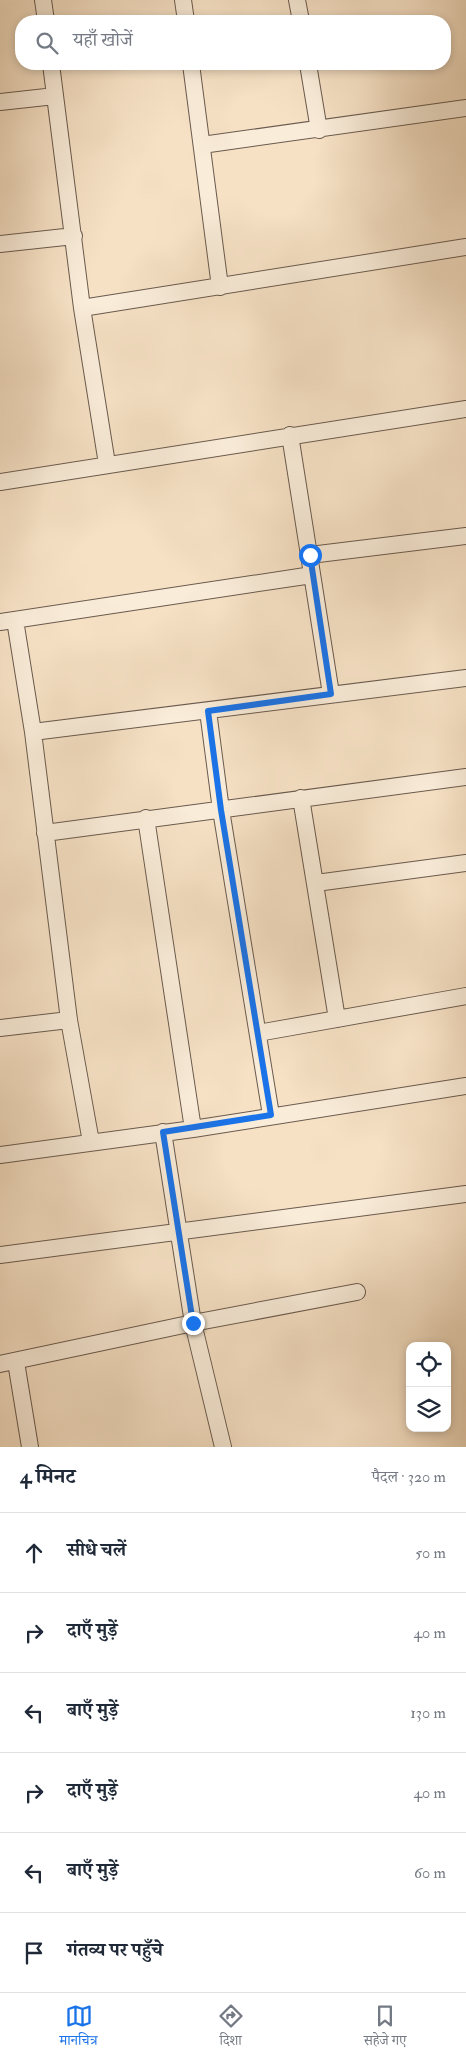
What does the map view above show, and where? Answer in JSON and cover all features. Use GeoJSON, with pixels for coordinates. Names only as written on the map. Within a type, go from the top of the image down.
{"type":"FeatureCollection","features":[{"type":"Feature","properties":{"kind":"street"},"geometry":{"type":"LineString","coordinates":[[43,0],[45,15]]}},
{"type":"Feature","properties":{"kind":"street"},"geometry":{"type":"LineString","coordinates":[[183,0],[185,15]]}},
{"type":"Feature","properties":{"kind":"street"},"geometry":{"type":"LineString","coordinates":[[297,0],[300,15]]}},
{"type":"Feature","properties":{"kind":"street"},"geometry":{"type":"LineString","coordinates":[[52,70],[82,308],[107,464]]}},
{"type":"Feature","properties":{"kind":"street"},"geometry":{"type":"LineString","coordinates":[[192,70],[220,287]]}},
{"type":"Feature","properties":{"kind":"street"},"geometry":{"type":"LineString","coordinates":[[309,70],[319,130]]}},
{"type":"Feature","properties":{"kind":"street"},"geometry":{"type":"LineString","coordinates":[[0,102],[55,96]]}},
{"type":"Feature","properties":{"kind":"street"},"geometry":{"type":"LineString","coordinates":[[202,146],[466,108]]}},
{"type":"Feature","properties":{"kind":"street"},"geometry":{"type":"LineString","coordinates":[[0,244],[74,236]]}},
{"type":"Feature","properties":{"kind":"street"},"geometry":{"type":"LineString","coordinates":[[82,308],[466,247]]}},
{"type":"Feature","properties":{"kind":"street"},"geometry":{"type":"LineString","coordinates":[[0,482],[290,435],[466,409]]}},
{"type":"Feature","properties":{"kind":"street"},"geometry":{"type":"LineString","coordinates":[[290,435],[331,694]]}},
{"type":"Feature","properties":{"kind":"street"},"geometry":{"type":"LineString","coordinates":[[310,555],[466,536]]}},
{"type":"Feature","properties":{"kind":"street"},"geometry":{"type":"LineString","coordinates":[[91,1142],[70,1020],[33,732],[8,621],[312,576]]}},
{"type":"Feature","properties":{"kind":"street"},"geometry":{"type":"LineString","coordinates":[[33,732],[466,678]]}},
{"type":"Feature","properties":{"kind":"street"},"geometry":{"type":"LineString","coordinates":[[208,711],[221,810],[271,1115]]}},
{"type":"Feature","properties":{"kind":"street"},"geometry":{"type":"LineString","coordinates":[[45,833],[146,818],[221,810],[466,777]]}},
{"type":"Feature","properties":{"kind":"street"},"geometry":{"type":"LineString","coordinates":[[301,798],[337,1019]]}},
{"type":"Feature","properties":{"kind":"street"},"geometry":{"type":"LineString","coordinates":[[146,818],[193,1129]]}},
{"type":"Feature","properties":{"kind":"street"},"geometry":{"type":"LineString","coordinates":[[316,883],[466,863]]}},
{"type":"Feature","properties":{"kind":"street"},"geometry":{"type":"LineString","coordinates":[[258,1033],[466,996]]}},
{"type":"Feature","properties":{"kind":"street"},"geometry":{"type":"LineString","coordinates":[[0,1028],[70,1020]]}},
{"type":"Feature","properties":{"kind":"street"},"geometry":{"type":"LineString","coordinates":[[0,1156],[193,1129],[271,1115],[466,1086]]}},
{"type":"Feature","properties":{"kind":"street"},"geometry":{"type":"LineString","coordinates":[[163,1132],[193,1323],[224,1447]]}},
{"type":"Feature","properties":{"kind":"street"},"geometry":{"type":"LineString","coordinates":[[0,1255],[466,1194]]}},
{"type":"Feature","properties":{"kind":"street"},"geometry":{"type":"LineString","coordinates":[[30,1447],[8,1363],[193,1323],[357,1292]]}},
{"type":"Feature","properties":{"kind":"route"},"geometry":{"type":"LineString","coordinates":[[193,1323],[163,1132],[193,1129],[271,1115],[221,810],[208,711],[331,694],[310,555]]}}]}
